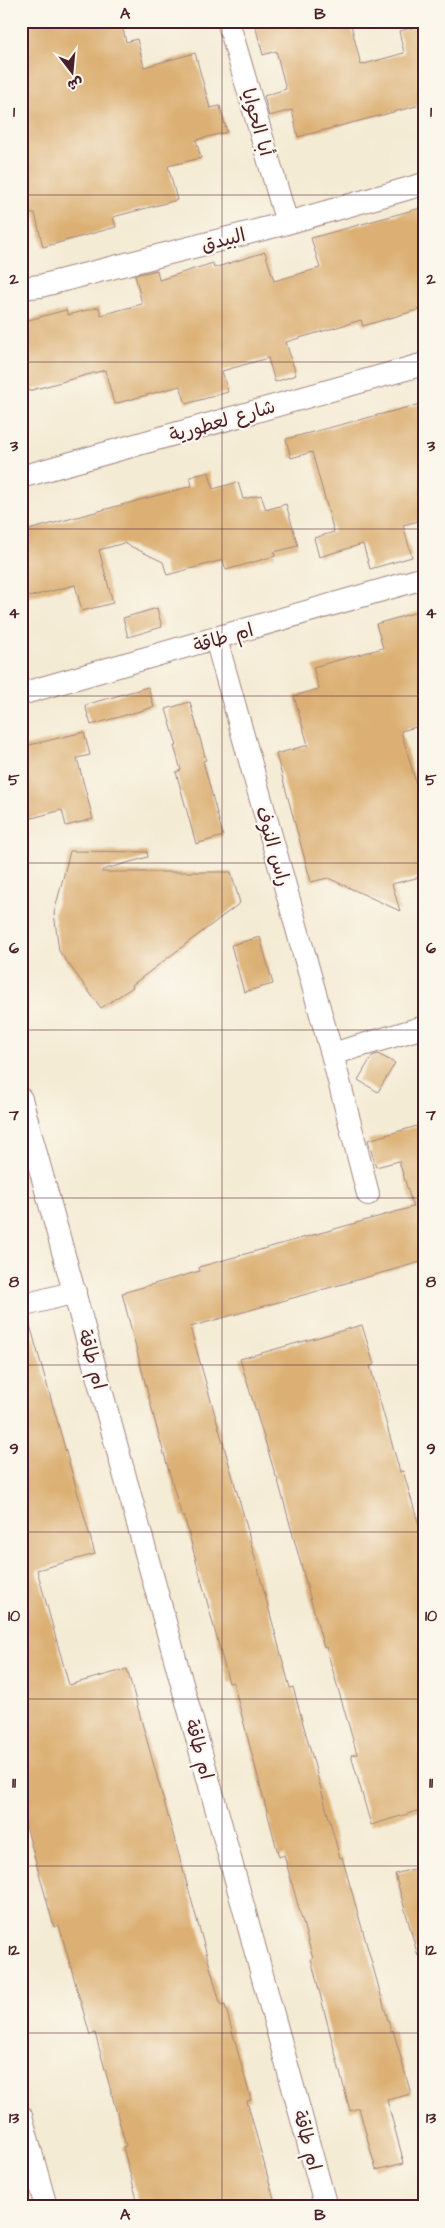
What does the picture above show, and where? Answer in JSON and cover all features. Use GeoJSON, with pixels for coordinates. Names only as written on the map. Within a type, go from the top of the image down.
{"type":"FeatureCollection","features":[{"type":"Feature","properties":{"kind":"street","name":"أبا الحوايا"},"geometry":{"type":"LineString","coordinates":[[228,21],[287,223]]}},
{"type":"Feature","properties":{"kind":"street","name":"البيدق"},"geometry":{"type":"LineString","coordinates":[[21,288],[40,286],[287,223],[424,184]]}},
{"type":"Feature","properties":{"kind":"street","name":"شارع لعطورية"},"geometry":{"type":"LineString","coordinates":[[21,477],[424,364]]}},
{"type":"Feature","properties":{"kind":"street","name":"ام طاقة"},"geometry":{"type":"LineString","coordinates":[[21,694],[424,578]]}},
{"type":"Feature","properties":{"kind":"street","name":"راس النوف"},"geometry":{"type":"LineString","coordinates":[[216,639],[332,1054],[368,1194]]}},
{"type":"Feature","properties":{"kind":"street"},"geometry":{"type":"LineString","coordinates":[[332,1054],[424,1028]]}},
{"type":"Feature","properties":{"kind":"street","name":"ام طاقة"},"geometry":{"type":"LineString","coordinates":[[21,1099],[326,2207]]}},
{"type":"Feature","properties":{"kind":"street"},"geometry":{"type":"LineString","coordinates":[[21,1306],[75,1292]]}},
{"type":"Feature","properties":{"kind":"street"},"geometry":{"type":"LineString","coordinates":[[21,2116],[28,2169],[46,2207]]}},
{"type":"Feature","properties":{"kind":"building"},"geometry":{"type":"Polygon","coordinates":[[[21,21],[121,21],[126,42],[137,39],[144,67],[195,53],[210,108],[220,106],[227,132],[196,140],[201,158],[168,166],[177,200],[113,217],[116,227],[43,247],[35,213],[21,216],[21,21]]]}},
{"type":"Feature","properties":{"kind":"building"},"geometry":{"type":"Polygon","coordinates":[[[254,21],[350,21],[361,65],[404,53],[399,31],[424,25],[424,104],[298,137],[292,110],[269,116],[264,96],[286,89],[276,51],[263,55],[254,21]]]}},
{"type":"Feature","properties":{"kind":"building"},"geometry":{"type":"Polygon","coordinates":[[[424,207],[424,308],[363,326],[361,320],[286,342],[296,375],[275,382],[268,358],[222,371],[228,392],[186,404],[180,386],[114,404],[105,370],[21,393],[21,322],[66,310],[68,315],[99,307],[101,315],[142,304],[135,275],[157,270],[159,280],[213,263],[214,268],[265,252],[274,281],[320,268],[311,238],[424,207]]]}},
{"type":"Feature","properties":{"kind":"building"},"geometry":{"type":"Polygon","coordinates":[[[424,403],[423,520],[403,525],[412,557],[370,569],[363,544],[319,557],[314,538],[334,532],[312,452],[291,458],[286,439],[424,403]]]}},
{"type":"Feature","properties":{"kind":"building"},"geometry":{"type":"Polygon","coordinates":[[[209,472],[213,489],[238,482],[243,499],[261,495],[266,510],[286,504],[298,546],[274,552],[275,556],[226,570],[223,560],[167,575],[163,562],[124,543],[99,550],[113,603],[82,611],[75,585],[21,599],[21,532],[192,486],[190,477],[209,472]]]}},
{"type":"Feature","properties":{"kind":"building"},"geometry":{"type":"Polygon","coordinates":[[[157,608],[162,627],[128,637],[123,618],[157,608]]]}},
{"type":"Feature","properties":{"kind":"building"},"geometry":{"type":"Polygon","coordinates":[[[424,610],[424,725],[401,731],[421,800],[424,800],[424,876],[392,884],[400,911],[328,878],[311,882],[276,754],[308,745],[294,696],[319,689],[313,667],[383,648],[376,624],[424,610]]]}},
{"type":"Feature","properties":{"kind":"building"},"geometry":{"type":"Polygon","coordinates":[[[148,687],[154,707],[91,725],[85,705],[148,687]]]}},
{"type":"Feature","properties":{"kind":"building"},"geometry":{"type":"Polygon","coordinates":[[[190,702],[206,760],[203,761],[223,836],[196,844],[176,772],[181,770],[174,746],[177,746],[166,709],[190,702]]]}},
{"type":"Feature","properties":{"kind":"building"},"geometry":{"type":"Polygon","coordinates":[[[84,732],[90,755],[77,758],[93,819],[66,826],[62,810],[21,821],[21,747],[84,732]]]}},
{"type":"Feature","properties":{"kind":"building"},"geometry":{"type":"Polygon","coordinates":[[[70,851],[147,852],[148,857],[102,870],[102,872],[231,872],[240,903],[132,985],[133,987],[101,1008],[59,951],[54,913],[70,851]]]}},
{"type":"Feature","properties":{"kind":"building"},"geometry":{"type":"Polygon","coordinates":[[[260,937],[273,984],[244,992],[231,945],[260,937]]]}},
{"type":"Feature","properties":{"kind":"building"},"geometry":{"type":"Polygon","coordinates":[[[378,1054],[395,1063],[378,1092],[358,1080],[372,1056],[378,1054]]]}},
{"type":"Feature","properties":{"kind":"building"},"geometry":{"type":"Polygon","coordinates":[[[424,1124],[424,1261],[190,1327],[290,1688],[293,1687],[340,1858],[342,1857],[391,2031],[393,2030],[411,2094],[387,2100],[404,2163],[376,2170],[359,2108],[350,2111],[311,1959],[313,1959],[284,1855],[279,1857],[233,1682],[229,1683],[184,1516],[182,1517],[157,1429],[122,1293],[200,1271],[199,1267],[413,1207],[399,1161],[376,1167],[368,1140],[424,1124]]]}},
{"type":"Feature","properties":{"kind":"building"},"geometry":{"type":"Polygon","coordinates":[[[28,1318],[95,1554],[37,1570],[69,1685],[127,1669],[221,2006],[225,2005],[251,2100],[247,2101],[276,2207],[139,2207],[123,2147],[126,2146],[95,2033],[90,2035],[59,1925],[54,1927],[21,1808],[21,1319],[28,1318]]]}},
{"type":"Feature","properties":{"kind":"building"},"geometry":{"type":"Polygon","coordinates":[[[362,1325],[374,1365],[370,1366],[400,1472],[403,1471],[424,1542],[424,1809],[371,1825],[351,1755],[357,1754],[326,1647],[324,1648],[277,1477],[240,1359],[362,1325]]]}},
{"type":"Feature","properties":{"kind":"building"},"geometry":{"type":"Polygon","coordinates":[[[424,1866],[424,1955],[418,1956],[395,1874],[424,1866]]]}}]}
